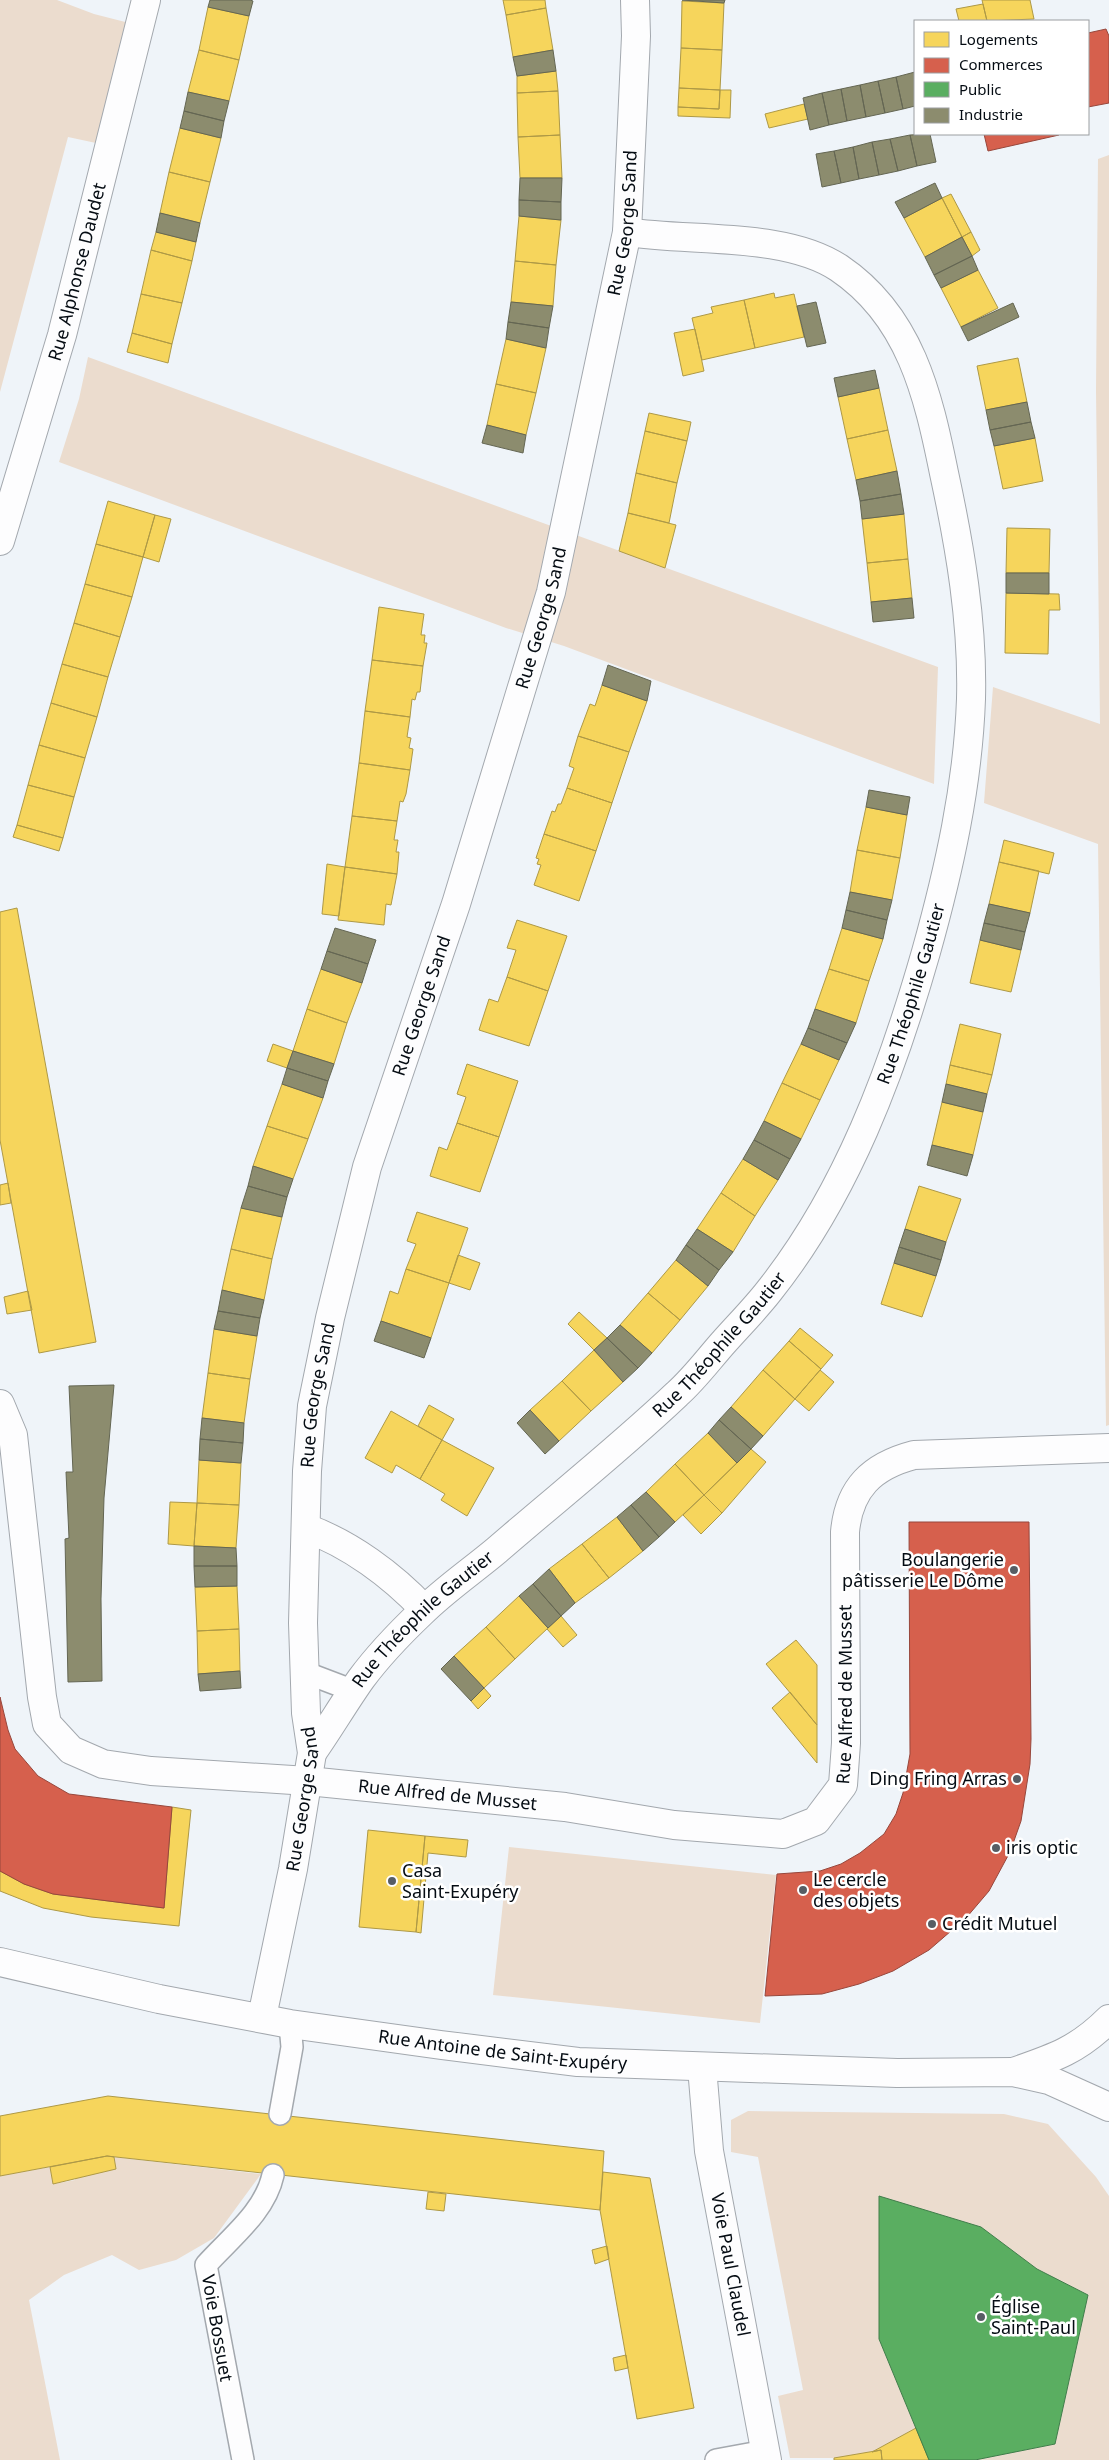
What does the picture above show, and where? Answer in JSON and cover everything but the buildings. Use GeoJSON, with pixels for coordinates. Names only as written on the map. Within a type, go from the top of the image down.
{"type":"FeatureCollection","features":[{"type":"Feature","properties":{"kind":"street","name":"Rue Alphonse Daudet"},"geometry":{"type":"LineString","coordinates":[[0,541],[62,335],[146,0]]}},
{"type":"Feature","properties":{"kind":"street","name":"Rue George Sand"},"geometry":{"type":"LineString","coordinates":[[262,2017],[274,1968],[312,1753],[306,1712],[304,1672],[303,1570],[312,1406],[330,1318],[364,1176],[456,904],[551,592],[627,232],[635,56],[635,0]]}},
{"type":"Feature","properties":{"kind":"street","name":"Rue Théophile Gautier"},"geometry":{"type":"LineString","coordinates":[[312,1753],[336,1720],[364,1674],[424,1609],[469,1574],[680,1392],[770,1290],[834,1196],[905,1024],[942,896],[958,818],[971,697],[967,620],[959,544],[936,432],[914,360],[902,336],[878,301],[840,269],[811,253],[791,248],[627,232]]}},
{"type":"Feature","properties":{"kind":"street","name":"Rue Alfred de Musset"},"geometry":{"type":"LineString","coordinates":[[0,1404],[13,1434],[42,1697],[48,1724],[71,1750],[103,1764],[151,1771],[308,1781],[565,1807],[674,1825],[783,1834],[816,1821],[843,1786],[846,1744],[845,1532],[847,1515],[853,1499],[862,1484],[886,1465],[914,1455],[1109,1448]]}},
{"type":"Feature","properties":{"kind":"street"},"geometry":{"type":"LineString","coordinates":[[306,1528],[348,1547],[411,1595],[424,1609]]}},
{"type":"Feature","properties":{"kind":"street","name":"Rue Antoine de Saint-Exupéry"},"geometry":{"type":"LineString","coordinates":[[0,1962],[159,1998],[290,2024],[578,2062],[897,2073],[1013,2072]]}},
{"type":"Feature","properties":{"kind":"street"},"geometry":{"type":"LineString","coordinates":[[1013,2072],[1060,2056],[1099,2029],[1109,2019]]}},
{"type":"Feature","properties":{"kind":"street","name":"Voie Paul Claudel"},"geometry":{"type":"LineString","coordinates":[[702,2067],[709,2151],[766,2456]]}},
{"type":"Feature","properties":{"kind":"street"},"geometry":{"type":"LineString","coordinates":[[1013,2072],[1049,2080],[1109,2107]]}},
{"type":"Feature","properties":{"kind":"lane"},"geometry":{"type":"LineString","coordinates":[[304,1672],[354,1690]]}},
{"type":"Feature","properties":{"kind":"lane"},"geometry":{"type":"LineString","coordinates":[[280,2114],[292,2047],[290,2024]]}},
{"type":"Feature","properties":{"kind":"lane","name":"Voie Bossuet"},"geometry":{"type":"LineString","coordinates":[[243,2460],[206,2265],[255,2213],[272,2182]]}},
{"type":"Feature","properties":{"kind":"lane"},"geometry":{"type":"LineString","coordinates":[[716,2460],[766,2456]]}},
{"type":"Feature","properties":{"kind":"shaded area"},"geometry":{"type":"Polygon","coordinates":[[[0,0],[57,0],[94,14],[141,26],[110,146],[68,137],[0,392],[0,0]]]}},
{"type":"Feature","properties":{"kind":"shaded area"},"geometry":{"type":"Polygon","coordinates":[[[1109,155],[1109,1425],[1106,1426],[1098,844],[984,803],[993,687],[1100,724],[1096,391],[1098,159],[1109,155]]]}},
{"type":"Feature","properties":{"kind":"shaded area"},"geometry":{"type":"Polygon","coordinates":[[[88,357],[938,667],[934,784],[564,646],[506,628],[59,462],[79,399],[88,357]]]}},
{"type":"Feature","properties":{"kind":"shaded area"},"geometry":{"type":"Polygon","coordinates":[[[509,1847],[776,1875],[760,2023],[493,1995],[509,1847]]]}},
{"type":"Feature","properties":{"kind":"shaded area"},"geometry":{"type":"Polygon","coordinates":[[[748,2111],[1004,2114],[1048,2124],[1096,2177],[1109,2196],[1109,2460],[975,2460],[1055,2444],[1088,2295],[1037,2269],[981,2227],[879,2197],[879,2339],[916,2428],[872,2452],[834,2458],[790,2458],[778,2396],[803,2390],[758,2157],[731,2152],[731,2120],[748,2111]]]}},
{"type":"Feature","properties":{"kind":"shaded area"},"geometry":{"type":"Polygon","coordinates":[[[114,2157],[261,2174],[214,2238],[176,2260],[139,2270],[112,2255],[64,2275],[29,2300],[60,2460],[0,2460],[0,2176],[50,2167],[53,2184],[75,2180],[75,2177],[116,2169],[114,2157]]]}},
{"type":"Feature","properties":{"kind":"place","name":"Boulangerie pâtisserie Le Dôme"},"geometry":{"type":"Point","coordinates":[1014,1570]}},
{"type":"Feature","properties":{"kind":"place","name":"Ding Fring Arras"},"geometry":{"type":"Point","coordinates":[1017,1779]}},
{"type":"Feature","properties":{"kind":"place","name":"iris optic"},"geometry":{"type":"Point","coordinates":[996,1848]}},
{"type":"Feature","properties":{"kind":"place","name":"Casa Saint-Exupéry"},"geometry":{"type":"Point","coordinates":[392,1881]}},
{"type":"Feature","properties":{"kind":"place","name":"Le cercle des objets"},"geometry":{"type":"Point","coordinates":[803,1890]}},
{"type":"Feature","properties":{"kind":"place","name":"Crédit Mutuel"},"geometry":{"type":"Point","coordinates":[932,1924]}},
{"type":"Feature","properties":{"kind":"place","name":"Église Saint-Paul"},"geometry":{"type":"Point","coordinates":[981,2317]}}]}
